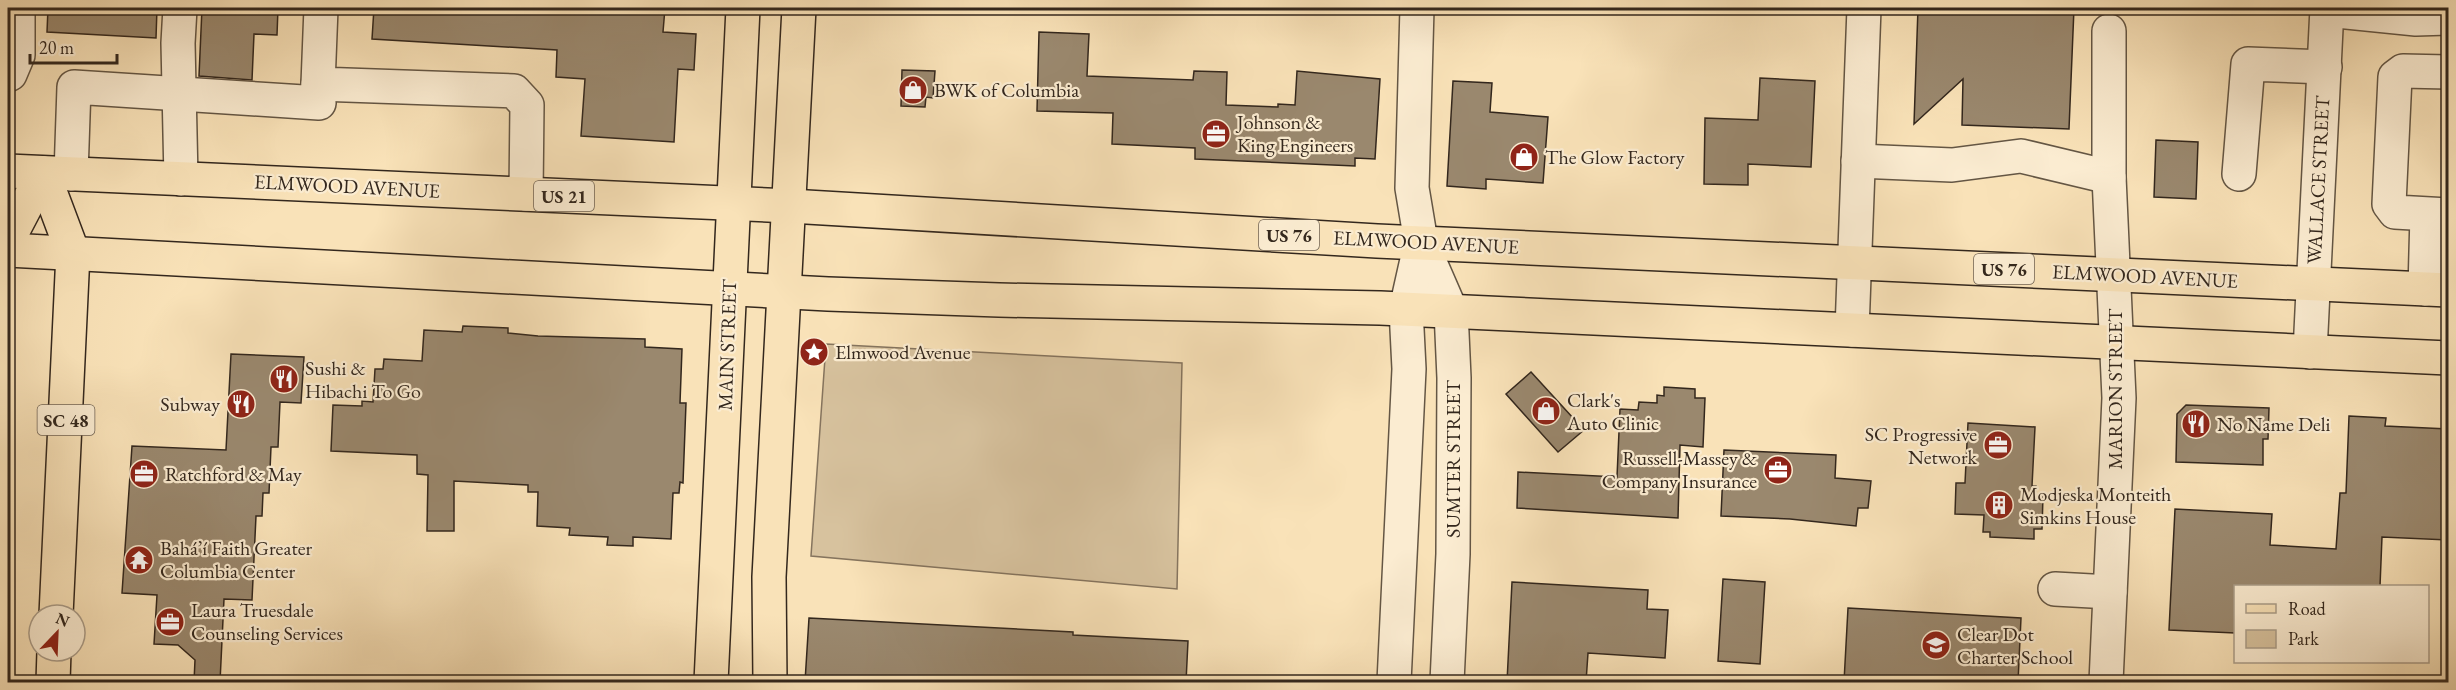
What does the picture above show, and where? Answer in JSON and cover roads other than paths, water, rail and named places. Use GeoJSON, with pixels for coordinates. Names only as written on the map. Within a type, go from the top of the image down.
{"type":"FeatureCollection","features":[{"type":"Feature","properties":{"kind":"main road","name":"MAIN STREET"},"geometry":{"type":"LineString","coordinates":[[711,682],[744,8]]}},
{"type":"Feature","properties":{"kind":"main road"},"geometry":{"type":"LineString","coordinates":[[770,682],[769,577],[799,8]]}},
{"type":"Feature","properties":{"kind":"main road","name":"ELMWOOD AVENUE"},"geometry":{"type":"LineString","coordinates":[[8,171],[734,203],[1421,242],[2437,290]]}},
{"type":"Feature","properties":{"kind":"main road"},"geometry":{"type":"LineString","coordinates":[[8,240],[57,174]]}},
{"type":"Feature","properties":{"kind":"main road","name":"SC 48"},"geometry":{"type":"LineString","coordinates":[[57,174],[73,253],[57,603]]}},
{"type":"Feature","properties":{"kind":"main road"},"geometry":{"type":"LineString","coordinates":[[8,250],[784,291],[999,300],[1406,309],[2448,358]]}},
{"type":"Feature","properties":{"kind":"main road"},"geometry":{"type":"LineString","coordinates":[[53,682],[54,663]]}},
{"type":"Feature","properties":{"kind":"street"},"geometry":{"type":"LineString","coordinates":[[8,75],[18,55],[18,8]]}},
{"type":"Feature","properties":{"kind":"street"},"geometry":{"type":"LineString","coordinates":[[180,8],[181,179]]}},
{"type":"Feature","properties":{"kind":"street"},"geometry":{"type":"LineString","coordinates":[[57,174],[74,87],[319,103],[321,8]]}},
{"type":"Feature","properties":{"kind":"street","name":"SUMTER STREET"},"geometry":{"type":"LineString","coordinates":[[1417,8],[1412,188],[1421,242],[1451,311],[1454,378],[1453,554],[1447,682]]}},
{"type":"Feature","properties":{"kind":"street"},"geometry":{"type":"LineString","coordinates":[[1852,330],[1864,8]]}},
{"type":"Feature","properties":{"kind":"street"},"geometry":{"type":"LineString","coordinates":[[2327,9],[2416,19],[2448,18]]}},
{"type":"Feature","properties":{"kind":"street","name":"WALLACE STREET"},"geometry":{"type":"LineString","coordinates":[[2310,352],[2327,9]]}},
{"type":"Feature","properties":{"kind":"street","name":"MARION STREET"},"geometry":{"type":"LineString","coordinates":[[2106,682],[2119,398],[2109,177],[2109,31]]}},
{"type":"Feature","properties":{"kind":"street"},"geometry":{"type":"LineString","coordinates":[[2239,174],[2248,64],[2325,67]]}},
{"type":"Feature","properties":{"kind":"street"},"geometry":{"type":"LineString","coordinates":[[2437,290],[2438,215],[2395,212],[2389,204],[2396,77],[2403,70],[2448,72]]}},
{"type":"Feature","properties":{"kind":"street"},"geometry":{"type":"LineString","coordinates":[[318,84],[514,91],[527,105],[526,194]]}},
{"type":"Feature","properties":{"kind":"street"},"geometry":{"type":"LineString","coordinates":[[1858,161],[1952,165],[2021,156],[2109,177]]}},
{"type":"Feature","properties":{"kind":"street","name":"SUMTER STREET"},"geometry":{"type":"LineString","coordinates":[[1394,682],[1409,369],[1406,309],[1421,242]]}},
{"type":"Feature","properties":{"kind":"street"},"geometry":{"type":"LineString","coordinates":[[2055,589],[2110,592]]}},
{"type":"Feature","properties":{"kind":"place","name":"BWK of Columbia"},"geometry":{"type":"Point","coordinates":[913,90]}},
{"type":"Feature","properties":{"kind":"place","name":"Johnson & King Engineers"},"geometry":{"type":"Point","coordinates":[1216,134]}},
{"type":"Feature","properties":{"kind":"place","name":"The Glow Factory"},"geometry":{"type":"Point","coordinates":[1524,157]}},
{"type":"Feature","properties":{"kind":"place","name":"Elmwood Avenue"},"geometry":{"type":"Point","coordinates":[814,352]}},
{"type":"Feature","properties":{"kind":"place","name":"Sushi & Hibachi To Go"},"geometry":{"type":"Point","coordinates":[284,379]}},
{"type":"Feature","properties":{"kind":"place","name":"Subway"},"geometry":{"type":"Point","coordinates":[241,404]}},
{"type":"Feature","properties":{"kind":"place","name":"Clark's Auto Clinic"},"geometry":{"type":"Point","coordinates":[1546,411]}},
{"type":"Feature","properties":{"kind":"place","name":"No Name Deli"},"geometry":{"type":"Point","coordinates":[2196,424]}},
{"type":"Feature","properties":{"kind":"place","name":"SC Progressive Network"},"geometry":{"type":"Point","coordinates":[1998,445]}},
{"type":"Feature","properties":{"kind":"place","name":"Russell-Massey & Company Insurance"},"geometry":{"type":"Point","coordinates":[1778,470]}},
{"type":"Feature","properties":{"kind":"place","name":"Ratchford & May"},"geometry":{"type":"Point","coordinates":[144,474]}},
{"type":"Feature","properties":{"kind":"place","name":"Modjeska Monteith Simkins House"},"geometry":{"type":"Point","coordinates":[1999,505]}},
{"type":"Feature","properties":{"kind":"place","name":"Bahá’í Faith Greater Columbia Center"},"geometry":{"type":"Point","coordinates":[139,560]}},
{"type":"Feature","properties":{"kind":"place","name":"Laura Truesdale Counseling Services"},"geometry":{"type":"Point","coordinates":[170,622]}},
{"type":"Feature","properties":{"kind":"place","name":"Clear Dot Charter School"},"geometry":{"type":"Point","coordinates":[1936,645]}}]}
